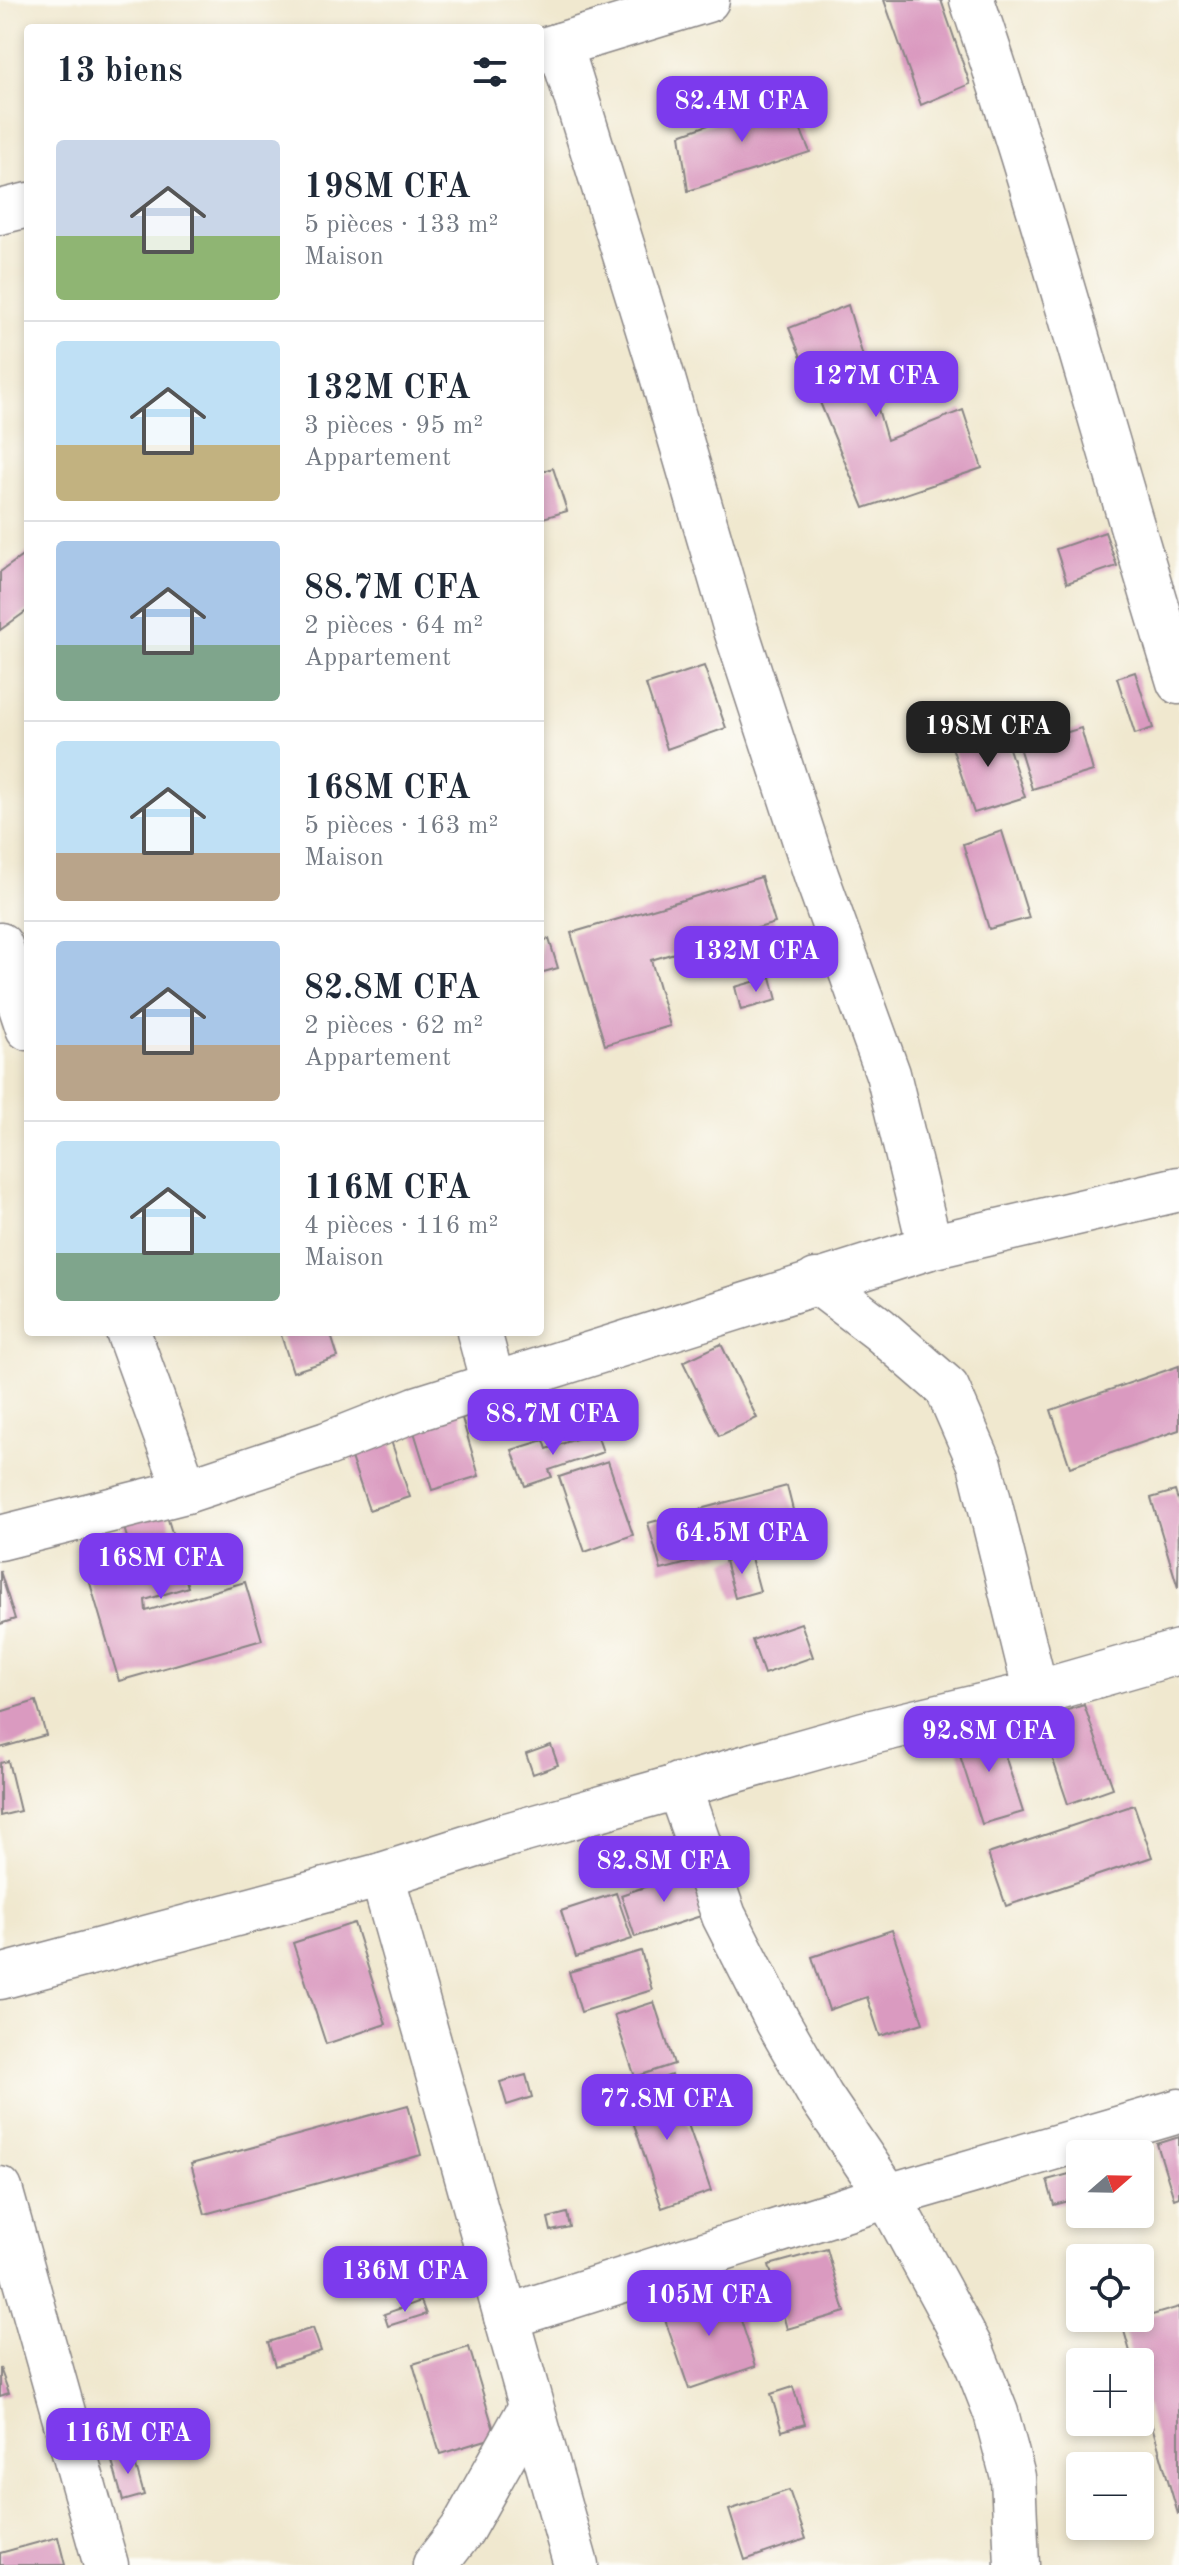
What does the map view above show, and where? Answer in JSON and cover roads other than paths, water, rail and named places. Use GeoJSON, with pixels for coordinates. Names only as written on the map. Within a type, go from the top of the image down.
{"type":"FeatureCollection","features":[{"type":"Feature","properties":{"kind":"street"},"geometry":{"type":"LineString","coordinates":[[707,0],[550,48],[656,355],[736,630],[816,875],[888,1074],[930,1247]]}},
{"type":"Feature","properties":{"kind":"street"},"geometry":{"type":"LineString","coordinates":[[972,0],[1021,143],[1179,682]]}},
{"type":"Feature","properties":{"kind":"street"},"geometry":{"type":"LineString","coordinates":[[0,212],[24,206]]}},
{"type":"Feature","properties":{"kind":"street"},"geometry":{"type":"LineString","coordinates":[[0,945],[24,1016]]}},
{"type":"Feature","properties":{"kind":"street"},"geometry":{"type":"LineString","coordinates":[[0,1538],[186,1491],[327,1444],[416,1409],[930,1247],[1179,1189]]}},
{"type":"Feature","properties":{"kind":"street"},"geometry":{"type":"LineString","coordinates":[[816,1281],[879,1329],[947,1388],[980,1464],[1036,1693]]}},
{"type":"Feature","properties":{"kind":"street"},"geometry":{"type":"LineString","coordinates":[[129,1336],[186,1491]]}},
{"type":"Feature","properties":{"kind":"street"},"geometry":{"type":"LineString","coordinates":[[480,1336],[493,1384]]}},
{"type":"Feature","properties":{"kind":"street"},"geometry":{"type":"LineString","coordinates":[[0,1977],[382,1875],[678,1785],[864,1734],[1036,1693],[1179,1652]]}},
{"type":"Feature","properties":{"kind":"street"},"geometry":{"type":"LineString","coordinates":[[678,1785],[724,1916],[778,2022],[821,2097],[888,2196],[971,2349],[996,2413],[1013,2477],[1017,2565]]}},
{"type":"Feature","properties":{"kind":"street"},"geometry":{"type":"LineString","coordinates":[[382,1875],[576,2565]]}},
{"type":"Feature","properties":{"kind":"street"},"geometry":{"type":"LineString","coordinates":[[506,2317],[888,2196],[1179,2111]]}},
{"type":"Feature","properties":{"kind":"street"},"geometry":{"type":"LineString","coordinates":[[0,2189],[106,2565]]}},
{"type":"Feature","properties":{"kind":"street"},"geometry":{"type":"LineString","coordinates":[[435,2565],[462,2530],[531,2407]]}}]}
